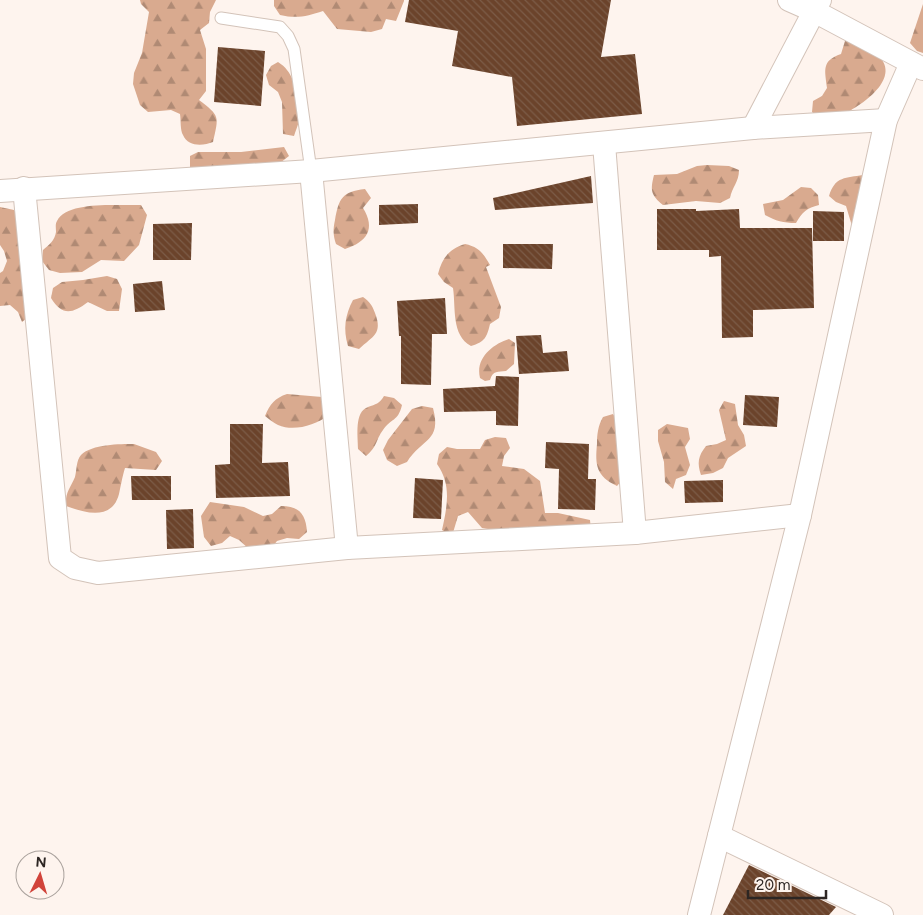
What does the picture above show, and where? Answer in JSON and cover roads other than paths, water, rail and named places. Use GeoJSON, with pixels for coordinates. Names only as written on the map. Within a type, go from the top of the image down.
{"type":"FeatureCollection","features":[{"type":"Feature","properties":{"kind":"street"},"geometry":{"type":"LineString","coordinates":[[699,915],[800,515],[886,120],[917,66],[817,6],[789,0]]}},
{"type":"Feature","properties":{"kind":"street"},"geometry":{"type":"LineString","coordinates":[[753,128],[817,6]]}},
{"type":"Feature","properties":{"kind":"street"},"geometry":{"type":"LineString","coordinates":[[0,190],[311,171],[753,128],[886,120]]}},
{"type":"Feature","properties":{"kind":"street"},"geometry":{"type":"LineString","coordinates":[[604,144],[635,533]]}},
{"type":"Feature","properties":{"kind":"street"},"geometry":{"type":"LineString","coordinates":[[311,171],[347,548]]}},
{"type":"Feature","properties":{"kind":"street"},"geometry":{"type":"LineString","coordinates":[[24,188],[60,558],[76,568],[98,574],[347,548],[635,533],[800,515]]}},
{"type":"Feature","properties":{"kind":"street"},"geometry":{"type":"LineString","coordinates":[[719,836],[882,915]]}},
{"type":"Feature","properties":{"kind":"lane"},"geometry":{"type":"LineString","coordinates":[[221,18],[280,26],[288,36],[294,49],[311,171]]}}]}
